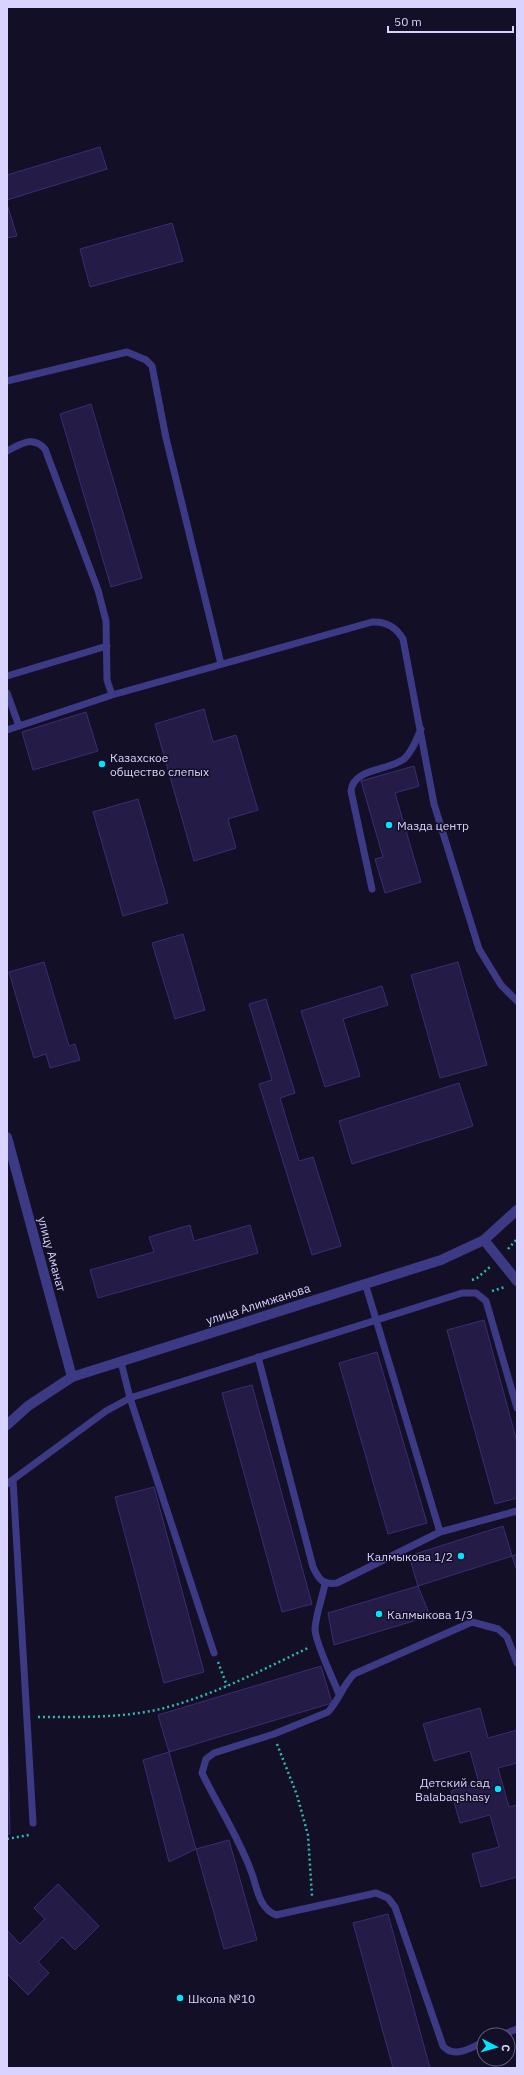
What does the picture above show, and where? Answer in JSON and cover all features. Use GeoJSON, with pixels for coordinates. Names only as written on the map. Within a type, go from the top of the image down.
{"type":"FeatureCollection","features":[{"type":"Feature","properties":{"kind":"street","name":"улицу Аманат"},"geometry":{"type":"LineString","coordinates":[[7,1137],[72,1377]]}},
{"type":"Feature","properties":{"kind":"street","name":"улица Алимжанова"},"geometry":{"type":"LineString","coordinates":[[7,1425],[28,1406],[72,1377],[364,1283],[442,1260],[484,1240],[517,1210]]}},
{"type":"Feature","properties":{"kind":"street"},"geometry":{"type":"LineString","coordinates":[[484,1240],[517,1281]]}},
{"type":"Feature","properties":{"kind":"lane"},"geometry":{"type":"LineString","coordinates":[[7,381],[122,352],[136,354],[152,366],[166,438],[221,664]]}},
{"type":"Feature","properties":{"kind":"lane"},"geometry":{"type":"LineString","coordinates":[[7,451],[27,441],[40,444],[45,450],[98,590],[106,621],[107,680],[112,695]]}},
{"type":"Feature","properties":{"kind":"lane"},"geometry":{"type":"LineString","coordinates":[[7,730],[112,695],[372,622],[383,623],[396,629],[403,639],[434,804],[479,949],[501,985],[517,1001]]}},
{"type":"Feature","properties":{"kind":"lane"},"geometry":{"type":"LineString","coordinates":[[7,676],[107,646]]}},
{"type":"Feature","properties":{"kind":"lane"},"geometry":{"type":"LineString","coordinates":[[7,693],[19,726]]}},
{"type":"Feature","properties":{"kind":"lane"},"geometry":{"type":"LineString","coordinates":[[372,889],[351,786],[359,776],[403,760],[410,752],[421,729]]}},
{"type":"Feature","properties":{"kind":"lane"},"geometry":{"type":"LineString","coordinates":[[364,1283],[440,1532]]}},
{"type":"Feature","properties":{"kind":"lane"},"geometry":{"type":"LineString","coordinates":[[33,1823],[10,1482],[106,1411],[130,1398],[462,1293],[471,1292],[480,1295],[490,1309],[517,1408]]}},
{"type":"Feature","properties":{"kind":"lane"},"geometry":{"type":"LineString","coordinates":[[258,1357],[313,1567],[318,1578],[325,1584],[337,1583],[440,1532],[517,1511]]}},
{"type":"Feature","properties":{"kind":"lane"},"geometry":{"type":"LineString","coordinates":[[121,1362],[130,1398],[214,1653]]}},
{"type":"Feature","properties":{"kind":"lane"},"geometry":{"type":"LineString","coordinates":[[325,1584],[315,1630],[317,1643],[324,1656],[339,1694]]}},
{"type":"Feature","properties":{"kind":"lane"},"geometry":{"type":"LineString","coordinates":[[476,2045],[458,2052],[452,2052],[443,2046],[395,1907],[388,1898],[376,1893],[276,1915],[267,1910],[260,1900],[238,1838],[202,1774],[206,1759],[214,1754],[274,1734],[328,1712],[334,1706],[346,1682],[354,1674],[472,1622],[498,1629],[507,1637],[517,1664]]}},
{"type":"Feature","properties":{"kind":"path"},"geometry":{"type":"LineString","coordinates":[[470,1281],[477,1278],[499,1259],[517,1239]]}},
{"type":"Feature","properties":{"kind":"path"},"geometry":{"type":"LineString","coordinates":[[480,1295],[507,1287]]}},
{"type":"Feature","properties":{"kind":"path"},"geometry":{"type":"LineString","coordinates":[[26,1717],[88,1718],[156,1710],[227,1686],[317,1643]]}},
{"type":"Feature","properties":{"kind":"path"},"geometry":{"type":"LineString","coordinates":[[214,1653],[227,1686]]}},
{"type":"Feature","properties":{"kind":"path"},"geometry":{"type":"LineString","coordinates":[[274,1734],[297,1795],[308,1835],[313,1908]]}},
{"type":"Feature","properties":{"kind":"path"},"geometry":{"type":"LineString","coordinates":[[7,1839],[29,1835],[33,1823]]}},
{"type":"Feature","properties":{"kind":"building"},"geometry":{"type":"Polygon","coordinates":[[[100,147],[107,169],[7,200],[7,175],[100,147]]]}},
{"type":"Feature","properties":{"kind":"building"},"geometry":{"type":"Polygon","coordinates":[[[7,204],[17,236],[7,238],[7,204]]]}},
{"type":"Feature","properties":{"kind":"building"},"geometry":{"type":"Polygon","coordinates":[[[172,223],[183,261],[90,287],[80,249],[172,223]]]}},
{"type":"Feature","properties":{"kind":"building"},"geometry":{"type":"Polygon","coordinates":[[[91,404],[142,578],[111,587],[60,414],[91,404]]]}},
{"type":"Feature","properties":{"kind":"building"},"geometry":{"type":"Polygon","coordinates":[[[204,709],[213,742],[236,735],[258,810],[228,819],[236,848],[194,861],[155,724],[204,709]]]}},
{"type":"Feature","properties":{"kind":"building"},"geometry":{"type":"Polygon","coordinates":[[[86,712],[98,751],[33,770],[22,732],[86,712]]]}},
{"type":"Feature","properties":{"kind":"building","name":"Мазда центр"},"geometry":{"type":"Polygon","coordinates":[[[414,766],[419,786],[395,793],[421,882],[385,893],[375,859],[383,857],[361,781],[414,766]]]}},
{"type":"Feature","properties":{"kind":"building"},"geometry":{"type":"Polygon","coordinates":[[[138,799],[168,903],[123,916],[93,812],[138,799]]]}},
{"type":"Feature","properties":{"kind":"building"},"geometry":{"type":"Polygon","coordinates":[[[183,934],[205,1010],[175,1019],[152,943],[183,934]]]}},
{"type":"Feature","properties":{"kind":"building"},"geometry":{"type":"Polygon","coordinates":[[[44,962],[69,1046],[75,1044],[80,1060],[50,1068],[46,1054],[34,1058],[9,972],[44,962]]]}},
{"type":"Feature","properties":{"kind":"building"},"geometry":{"type":"Polygon","coordinates":[[[458,962],[487,1065],[440,1078],[411,975],[458,962]]]}},
{"type":"Feature","properties":{"kind":"building"},"geometry":{"type":"Polygon","coordinates":[[[382,986],[388,1005],[343,1019],[360,1076],[325,1087],[301,1011],[382,986]]]}},
{"type":"Feature","properties":{"kind":"building"},"geometry":{"type":"Polygon","coordinates":[[[266,999],[295,1093],[280,1098],[299,1161],[313,1157],[341,1246],[312,1255],[259,1084],[272,1080],[249,1004],[266,999]]]}},
{"type":"Feature","properties":{"kind":"building"},"geometry":{"type":"Polygon","coordinates":[[[459,1083],[473,1126],[352,1164],[339,1121],[459,1083]]]}},
{"type":"Feature","properties":{"kind":"building"},"geometry":{"type":"Polygon","coordinates":[[[190,1225],[194,1241],[250,1225],[258,1253],[98,1298],[90,1270],[154,1252],[149,1237],[190,1225]]]}},
{"type":"Feature","properties":{"kind":"building"},"geometry":{"type":"Polygon","coordinates":[[[484,1320],[517,1442],[517,1498],[495,1504],[447,1330],[484,1320]]]}},
{"type":"Feature","properties":{"kind":"building"},"geometry":{"type":"Polygon","coordinates":[[[377,1352],[427,1523],[388,1534],[339,1363],[377,1352]]]}},
{"type":"Feature","properties":{"kind":"building"},"geometry":{"type":"Polygon","coordinates":[[[252,1385],[312,1604],[282,1612],[222,1393],[252,1385]]]}},
{"type":"Feature","properties":{"kind":"building"},"geometry":{"type":"Polygon","coordinates":[[[154,1487],[204,1672],[164,1683],[115,1497],[154,1487]]]}},
{"type":"Feature","properties":{"kind":"building","name":"Калмыкова 1/2"},"geometry":{"type":"Polygon","coordinates":[[[503,1526],[512,1556],[418,1586],[409,1556],[503,1526]]]}},
{"type":"Feature","properties":{"kind":"building"},"geometry":{"type":"Polygon","coordinates":[[[517,1554],[517,1571],[512,1556],[517,1554]]]}},
{"type":"Feature","properties":{"kind":"building","name":"Калмыкова 1/3"},"geometry":{"type":"Polygon","coordinates":[[[418,1586],[430,1616],[334,1645],[328,1613],[418,1586]]]}},
{"type":"Feature","properties":{"kind":"building"},"geometry":{"type":"Polygon","coordinates":[[[321,1666],[332,1703],[169,1752],[158,1715],[321,1666]]]}},
{"type":"Feature","properties":{"kind":"building"},"geometry":{"type":"Polygon","coordinates":[[[480,1708],[488,1738],[517,1730],[517,1763],[498,1768],[509,1807],[517,1805],[517,1877],[481,1887],[472,1854],[499,1847],[490,1815],[460,1823],[451,1791],[479,1783],[470,1751],[434,1761],[423,1724],[480,1708]]]}},
{"type":"Feature","properties":{"kind":"building"},"geometry":{"type":"Polygon","coordinates":[[[7,1712],[10,1834],[7,1834],[7,1712]]]}},
{"type":"Feature","properties":{"kind":"building"},"geometry":{"type":"Polygon","coordinates":[[[169,1752],[196,1849],[169,1862],[143,1760],[169,1752]]]}},
{"type":"Feature","properties":{"kind":"building"},"geometry":{"type":"Polygon","coordinates":[[[229,1840],[257,1940],[224,1949],[196,1849],[229,1840]]]}},
{"type":"Feature","properties":{"kind":"building"},"geometry":{"type":"Polygon","coordinates":[[[58,1884],[99,1926],[75,1950],[62,1937],[38,1962],[49,1973],[28,1995],[7,1974],[7,1930],[20,1944],[45,1919],[34,1908],[58,1884]]]}},
{"type":"Feature","properties":{"kind":"building"},"geometry":{"type":"Polygon","coordinates":[[[388,1914],[430,2068],[393,2068],[353,1923],[388,1914]]]}},
{"type":"Feature","properties":{"kind":"place","name":"Казахское общество слепых"},"geometry":{"type":"Point","coordinates":[102,764]}},
{"type":"Feature","properties":{"kind":"place","name":"Мазда центр"},"geometry":{"type":"Point","coordinates":[389,825]}},
{"type":"Feature","properties":{"kind":"place","name":"Калмыкова 1/2"},"geometry":{"type":"Point","coordinates":[461,1556]}},
{"type":"Feature","properties":{"kind":"place","name":"Калмыкова 1/3"},"geometry":{"type":"Point","coordinates":[379,1614]}},
{"type":"Feature","properties":{"kind":"place","name":"Детский сад Balabaqshasy"},"geometry":{"type":"Point","coordinates":[498,1789]}},
{"type":"Feature","properties":{"kind":"place","name":"Школа №10"},"geometry":{"type":"Point","coordinates":[180,1998]}}]}
